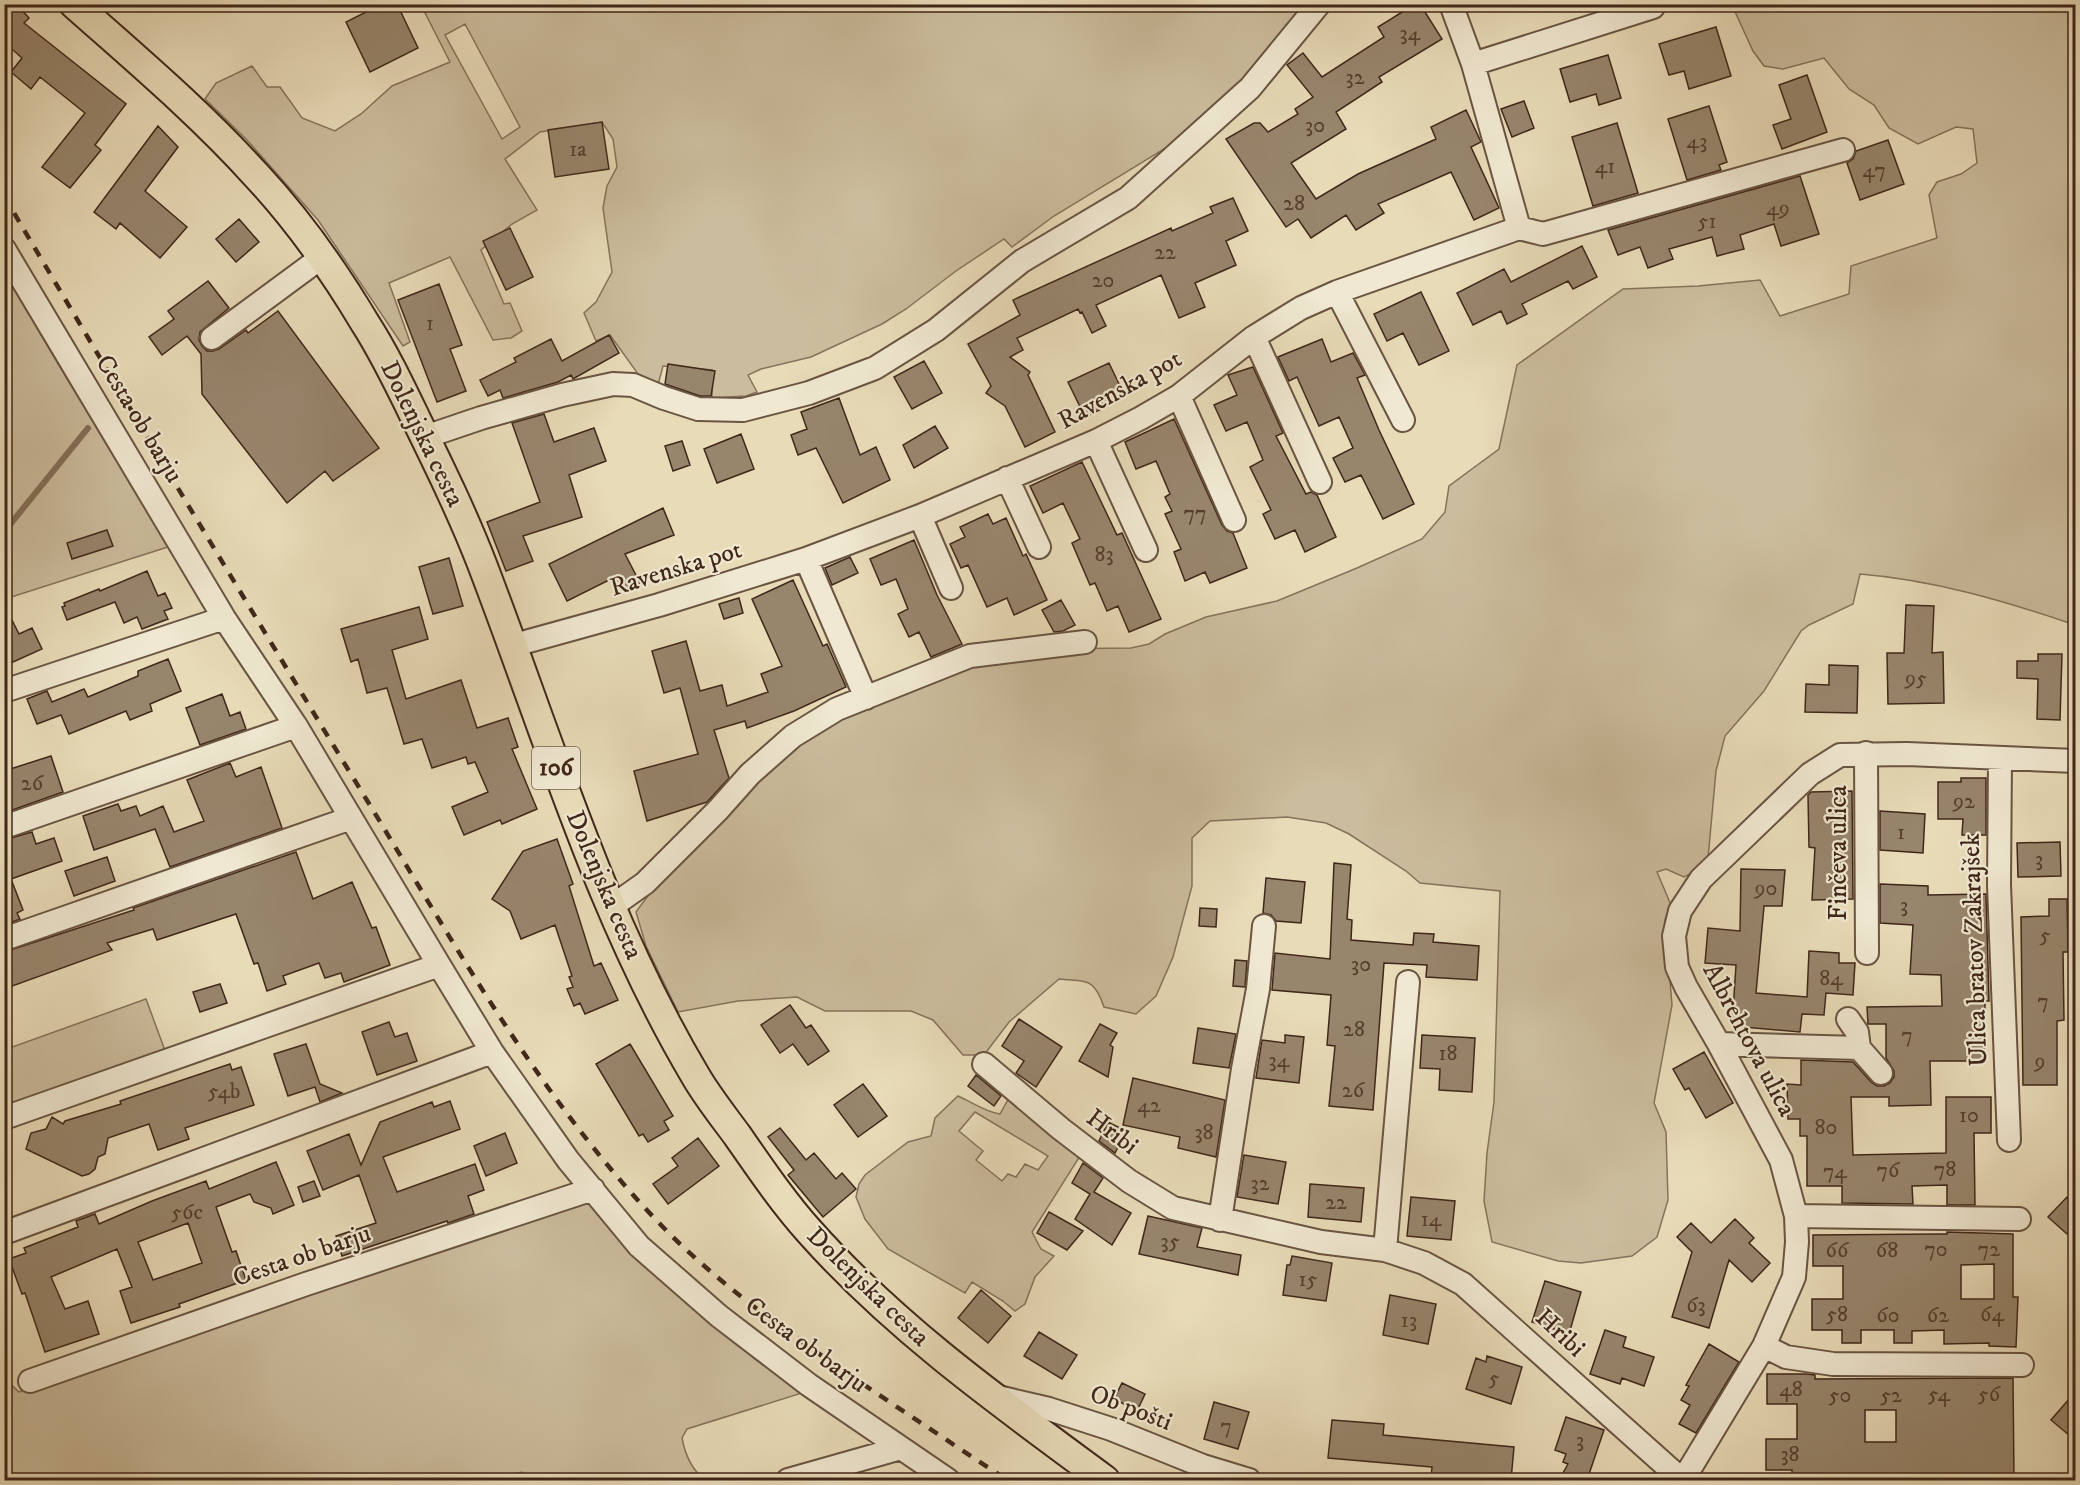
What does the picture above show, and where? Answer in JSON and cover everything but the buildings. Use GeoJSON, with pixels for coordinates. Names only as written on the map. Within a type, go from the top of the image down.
{"type":"FeatureCollection","features":[{"type":"Feature","properties":{"kind":"main road","name":"Dolenjska cesta"},"geometry":{"type":"LineString","coordinates":[[74,4],[146,67],[222,139],[259,178],[322,258],[367,326],[451,490],[482,564],[611,907],[651,996],[697,1079],[806,1228],[859,1282],[943,1358],[1106,1480]]}},
{"type":"Feature","properties":{"kind":"street"},"geometry":{"type":"LineString","coordinates":[[425,437],[562,395],[613,384],[633,386],[698,409],[743,410],[809,393],[875,368],[936,330],[1022,261],[1128,198],[1250,88],[1319,4]]}},
{"type":"Feature","properties":{"kind":"street"},"geometry":{"type":"LineString","coordinates":[[1451,4],[1473,64],[1519,228],[1543,234],[1843,150]]}},
{"type":"Feature","properties":{"kind":"street"},"geometry":{"type":"LineString","coordinates":[[1473,64],[1656,5]]}},
{"type":"Feature","properties":{"kind":"street","name":"Ravenska pot"},"geometry":{"type":"LineString","coordinates":[[511,646],[659,605],[806,559],[920,516],[1096,441],[1179,396],[1254,337],[1301,308],[1337,292],[1519,228]]}},
{"type":"Feature","properties":{"kind":"street","name":"Cesta ob barju"},"geometry":{"type":"LineString","coordinates":[[4,249],[224,618],[296,726],[492,1052],[568,1160],[639,1246],[719,1316],[809,1385],[948,1480]]}},
{"type":"Feature","properties":{"kind":"street"},"geometry":{"type":"LineString","coordinates":[[212,338],[322,258]]}},
{"type":"Feature","properties":{"kind":"street"},"geometry":{"type":"LineString","coordinates":[[1337,292],[1403,420]]}},
{"type":"Feature","properties":{"kind":"street"},"geometry":{"type":"LineString","coordinates":[[1254,337],[1320,482]]}},
{"type":"Feature","properties":{"kind":"street"},"geometry":{"type":"LineString","coordinates":[[1179,396],[1234,520]]}},
{"type":"Feature","properties":{"kind":"street"},"geometry":{"type":"LineString","coordinates":[[1096,441],[1146,550]]}},
{"type":"Feature","properties":{"kind":"street"},"geometry":{"type":"LineString","coordinates":[[1007,478],[1039,547]]}},
{"type":"Feature","properties":{"kind":"street"},"geometry":{"type":"LineString","coordinates":[[920,516],[951,588]]}},
{"type":"Feature","properties":{"kind":"street"},"geometry":{"type":"LineString","coordinates":[[806,559],[866,698]]}},
{"type":"Feature","properties":{"kind":"street"},"geometry":{"type":"LineString","coordinates":[[4,691],[224,618]]}},
{"type":"Feature","properties":{"kind":"street"},"geometry":{"type":"LineString","coordinates":[[611,907],[645,883],[718,810],[750,774],[793,736],[837,709],[970,656],[1085,642]]}},
{"type":"Feature","properties":{"kind":"street"},"geometry":{"type":"LineString","coordinates":[[4,827],[296,726]]}},
{"type":"Feature","properties":{"kind":"street","name":"Albrehtova ulica"},"geometry":{"type":"LineString","coordinates":[[1683,1480],[1764,1346],[1794,1276],[1797,1242],[1796,1216],[1781,1160],[1677,967],[1674,936],[1680,911],[1701,879],[1810,774],[1840,755],[1866,753],[2076,762]]}},
{"type":"Feature","properties":{"kind":"street","name":"Finčeva ulica"},"geometry":{"type":"LineString","coordinates":[[1866,753],[1867,953]]}},
{"type":"Feature","properties":{"kind":"street","name":"Ulica bratov Zakrajšek"},"geometry":{"type":"LineString","coordinates":[[2000,758],[1999,885],[2009,1140]]}},
{"type":"Feature","properties":{"kind":"street"},"geometry":{"type":"LineString","coordinates":[[4,939],[351,818]]}},
{"type":"Feature","properties":{"kind":"street"},"geometry":{"type":"LineString","coordinates":[[1220,1220],[1243,1069],[1258,989],[1264,926]]}},
{"type":"Feature","properties":{"kind":"street"},"geometry":{"type":"LineString","coordinates":[[4,1118],[439,966]]}},
{"type":"Feature","properties":{"kind":"street"},"geometry":{"type":"LineString","coordinates":[[1385,1250],[1408,982]]}},
{"type":"Feature","properties":{"kind":"street"},"geometry":{"type":"LineString","coordinates":[[1848,1019],[1857,1032],[1859,1048],[1881,1073]]}},
{"type":"Feature","properties":{"kind":"street"},"geometry":{"type":"LineString","coordinates":[[1719,1044],[1859,1048]]}},
{"type":"Feature","properties":{"kind":"street"},"geometry":{"type":"LineString","coordinates":[[4,1233],[492,1052]]}},
{"type":"Feature","properties":{"kind":"street","name":"Hribi"},"geometry":{"type":"LineString","coordinates":[[984,1064],[1061,1130],[1129,1181],[1173,1208],[1321,1242],[1385,1250],[1424,1263],[1463,1284],[1683,1480]]}},
{"type":"Feature","properties":{"kind":"street","name":"Cesta ob barju"},"geometry":{"type":"LineString","coordinates":[[30,1381],[295,1288],[593,1189]]}},
{"type":"Feature","properties":{"kind":"street"},"geometry":{"type":"LineString","coordinates":[[1796,1216],[2019,1219]]}},
{"type":"Feature","properties":{"kind":"street"},"geometry":{"type":"LineString","coordinates":[[1764,1346],[1786,1357],[1833,1364],[2022,1365]]}},
{"type":"Feature","properties":{"kind":"street","name":"Ob pošti"},"geometry":{"type":"LineString","coordinates":[[991,1395],[1049,1409],[1111,1429],[1203,1466],[1249,1480]]}},
{"type":"Feature","properties":{"kind":"street"},"geometry":{"type":"LineString","coordinates":[[788,1480],[901,1448]]}},
{"type":"Feature","properties":{"kind":"shaded area"},"geometry":{"type":"Polygon","coordinates":[[[421,5],[1308,5],[1277,43],[1197,129],[1054,216],[1012,247],[1004,239],[882,324],[811,357],[761,369],[748,375],[757,392],[746,396],[712,398],[712,370],[663,366],[658,385],[638,374],[610,335],[596,341],[584,313],[596,302],[612,272],[603,208],[607,186],[617,167],[613,139],[602,122],[540,132],[505,159],[537,210],[512,224],[481,250],[504,304],[510,303],[522,331],[511,338],[493,340],[450,257],[389,283],[410,342],[403,346],[318,220],[246,139],[205,99],[216,83],[252,66],[267,87],[280,87],[302,118],[335,131],[361,114],[392,86],[450,62],[421,5]],[[465,24],[445,35],[502,139],[520,127],[465,24]]]}},
{"type":"Feature","properties":{"kind":"shaded area"},"geometry":{"type":"Polygon","coordinates":[[[1732,5],[2075,5],[2075,625],[1942,586],[1860,574],[1853,604],[1801,631],[1764,691],[1725,736],[1716,771],[1708,858],[1698,870],[1684,877],[1666,869],[1657,872],[1671,905],[1665,920],[1672,1005],[1654,1103],[1666,1132],[1668,1200],[1657,1237],[1632,1256],[1581,1263],[1558,1261],[1492,1242],[1484,1201],[1487,1153],[1494,1102],[1500,891],[1420,883],[1406,871],[1349,834],[1326,823],[1287,817],[1210,821],[1192,838],[1192,886],[1173,957],[1156,996],[1136,1014],[1104,1007],[1097,990],[1088,983],[1059,979],[1009,1022],[984,1055],[963,1055],[933,1020],[911,1011],[825,1011],[797,997],[738,1001],[678,1012],[646,946],[636,912],[676,858],[800,734],[978,660],[1043,649],[1131,648],[1149,644],[1165,634],[1206,617],[1277,601],[1422,539],[1445,512],[1449,486],[1499,449],[1517,365],[1623,289],[1698,286],[1760,280],[1780,316],[1849,294],[1851,266],[1937,238],[1929,195],[1937,182],[1961,174],[1977,163],[1973,129],[1956,127],[1918,144],[1889,128],[1874,105],[1849,89],[1824,58],[1783,69],[1764,66],[1753,51],[1732,5]]]}},
{"type":"Feature","properties":{"kind":"shaded area"},"geometry":{"type":"Polygon","coordinates":[[[4,267],[64,373],[174,545],[5,599],[4,267]]]}},
{"type":"Feature","properties":{"kind":"shaded area"},"geometry":{"type":"Polygon","coordinates":[[[146,999],[167,1056],[5,1111],[4,1050],[146,999]]]}},
{"type":"Feature","properties":{"kind":"shaded area"},"geometry":{"type":"Polygon","coordinates":[[[958,1096],[1000,1114],[1009,1098],[1080,1156],[1032,1232],[1041,1249],[1054,1256],[1035,1277],[1025,1304],[1015,1311],[972,1282],[965,1293],[888,1249],[865,1219],[856,1197],[859,1184],[865,1175],[908,1142],[931,1136],[935,1118],[958,1096]],[[975,1112],[959,1131],[983,1151],[976,1160],[1002,1181],[1008,1174],[1016,1177],[1025,1164],[1038,1170],[1048,1156],[975,1112]]]}},
{"type":"Feature","properties":{"kind":"shaded area"},"geometry":{"type":"Polygon","coordinates":[[[589,1201],[805,1392],[687,1429],[682,1438],[685,1450],[693,1467],[705,1480],[562,1480],[560,1475],[526,1480],[522,1472],[487,1480],[5,1480],[4,1378],[19,1392],[47,1380],[589,1201]]]}},
{"type":"Feature","properties":{"kind":"waterway"},"geometry":{"type":"LineString","coordinates":[[4,532],[88,428]]}},
{"type":"Feature","properties":{"kind":"railway"},"geometry":{"type":"LineString","coordinates":[[4,196],[139,424],[468,967],[539,1074],[577,1126],[660,1224],[720,1279],[762,1313],[828,1360],[1007,1480]]}}]}
